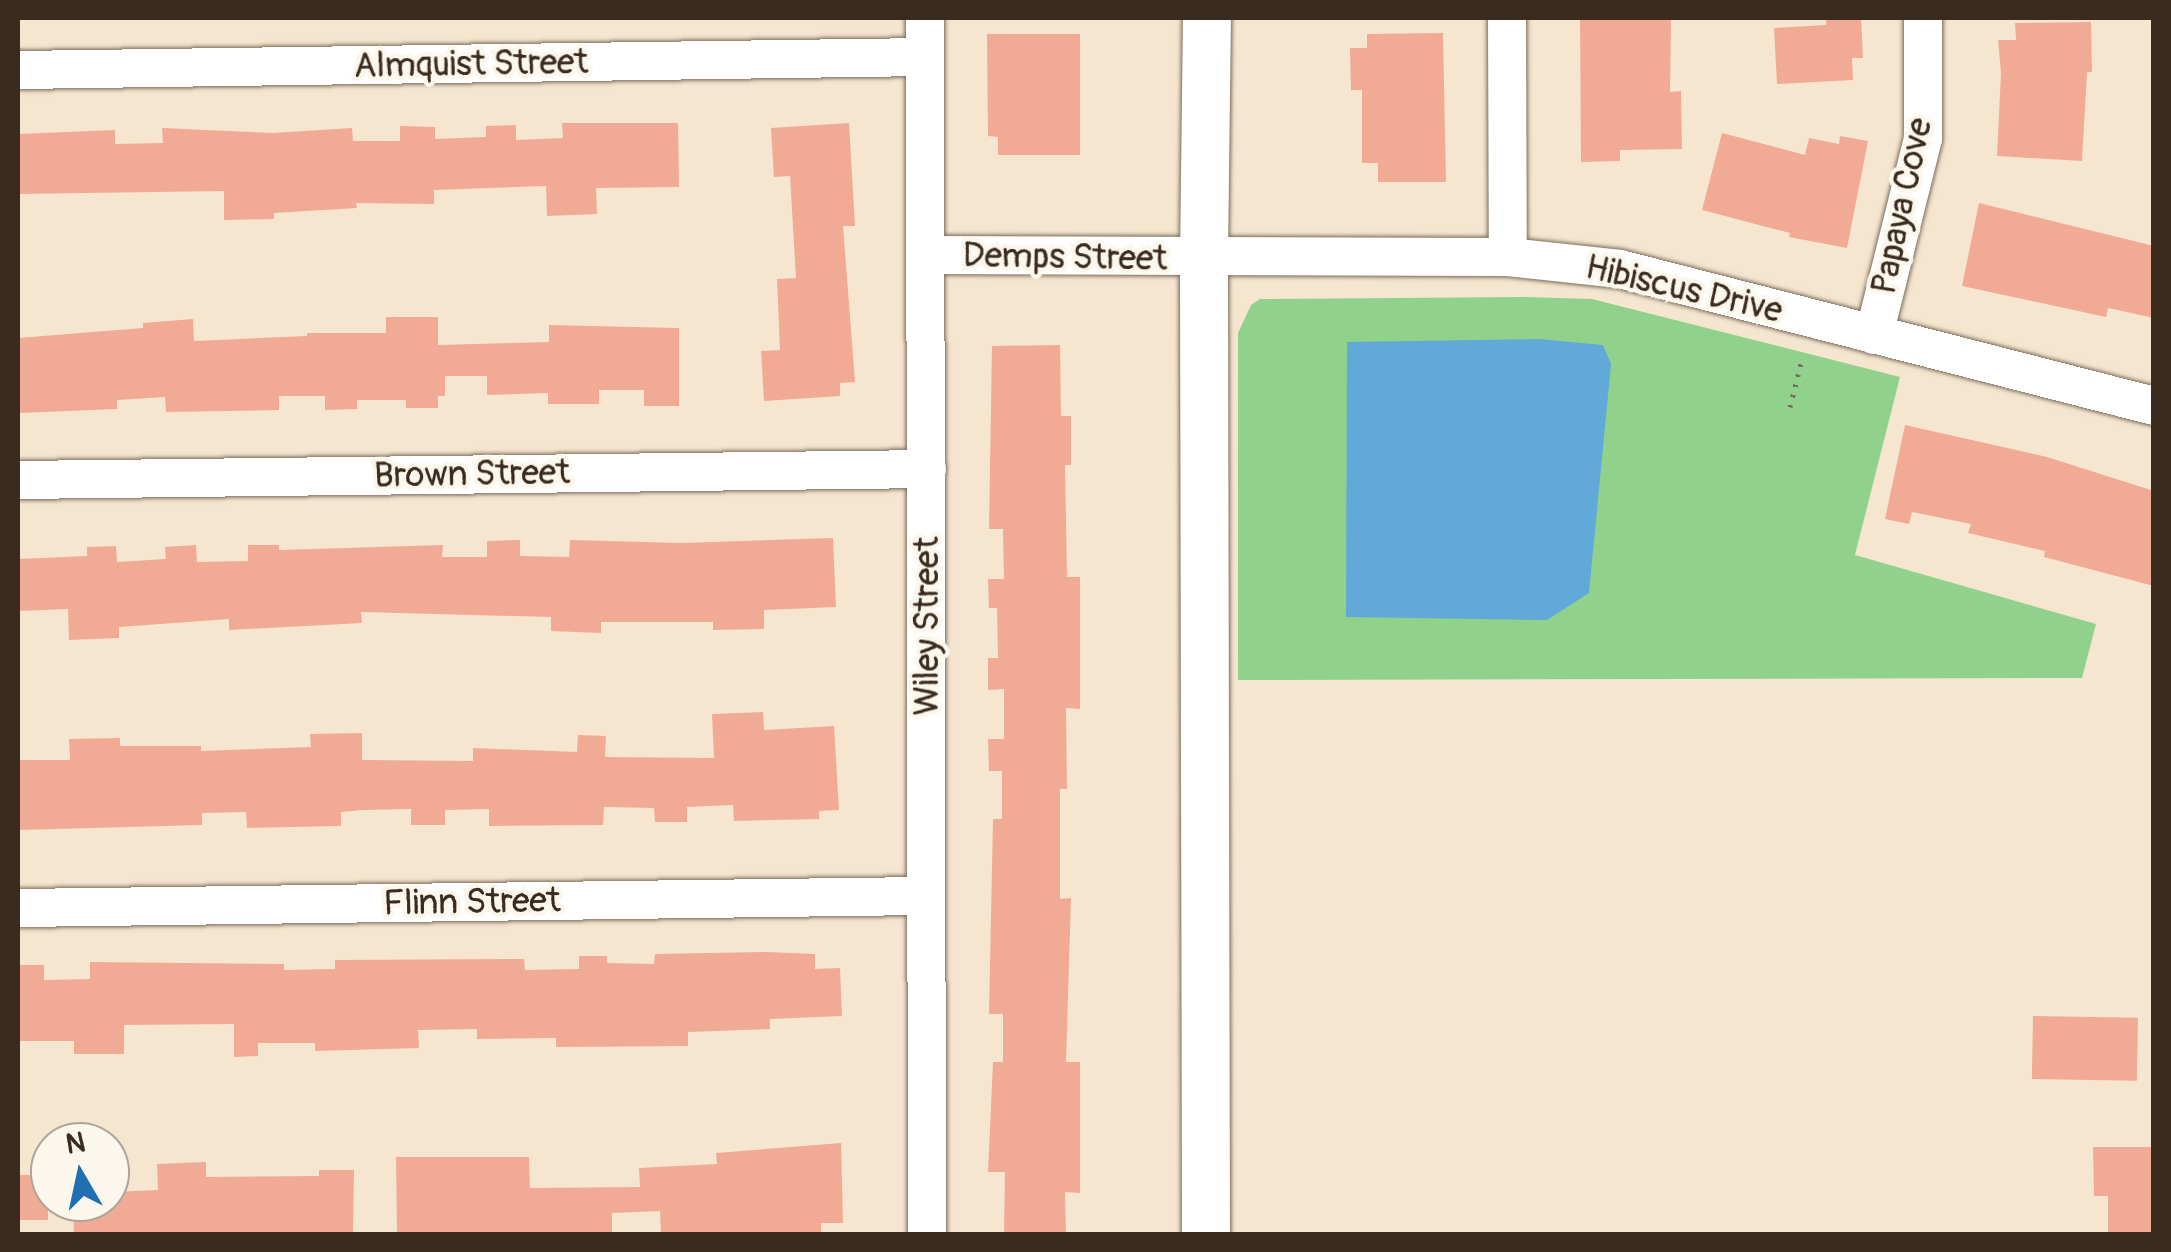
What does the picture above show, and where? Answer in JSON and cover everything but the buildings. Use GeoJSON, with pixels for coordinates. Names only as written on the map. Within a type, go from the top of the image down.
{"type":"FeatureCollection","features":[{"type":"Feature","properties":{"kind":"main road"},"geometry":{"type":"LineString","coordinates":[[1206,1234],[1207,18]]}},
{"type":"Feature","properties":{"kind":"street","name":"Wiley Street"},"geometry":{"type":"LineString","coordinates":[[925,18],[927,1234]]}},
{"type":"Feature","properties":{"kind":"street"},"geometry":{"type":"LineString","coordinates":[[1507,18],[1508,257]]}},
{"type":"Feature","properties":{"kind":"street","name":"Papaya Cove"},"geometry":{"type":"LineString","coordinates":[[1874,335],[1923,139],[1924,18]]}},
{"type":"Feature","properties":{"kind":"street","name":"Almquist Street"},"geometry":{"type":"LineString","coordinates":[[18,70],[925,57]]}},
{"type":"Feature","properties":{"kind":"street","name":"Demps Street"},"geometry":{"type":"LineString","coordinates":[[926,255],[1204,258]]}},
{"type":"Feature","properties":{"kind":"street","name":"Hibiscus Drive"},"geometry":{"type":"LineString","coordinates":[[1204,258],[1508,257],[1620,269],[2154,406]]}},
{"type":"Feature","properties":{"kind":"street","name":"Brown Street"},"geometry":{"type":"LineString","coordinates":[[18,480],[927,469]]}},
{"type":"Feature","properties":{"kind":"street","name":"Flinn Street"},"geometry":{"type":"LineString","coordinates":[[18,908],[926,896]]}},
{"type":"Feature","properties":{"kind":"path"},"geometry":{"type":"LineString","coordinates":[[1790,408],[1802,358]]}},
{"type":"Feature","properties":{"kind":"green space"},"geometry":{"type":"Polygon","coordinates":[[[1260,299],[1592,299],[1900,377],[1855,555],[2096,624],[2082,678],[1238,680],[1238,333],[1251,305],[1260,299]]]}},
{"type":"Feature","properties":{"kind":"water"},"geometry":{"type":"Polygon","coordinates":[[[1539,339],[1603,345],[1611,364],[1589,593],[1547,620],[1346,617],[1347,342],[1539,339]]]}}]}
